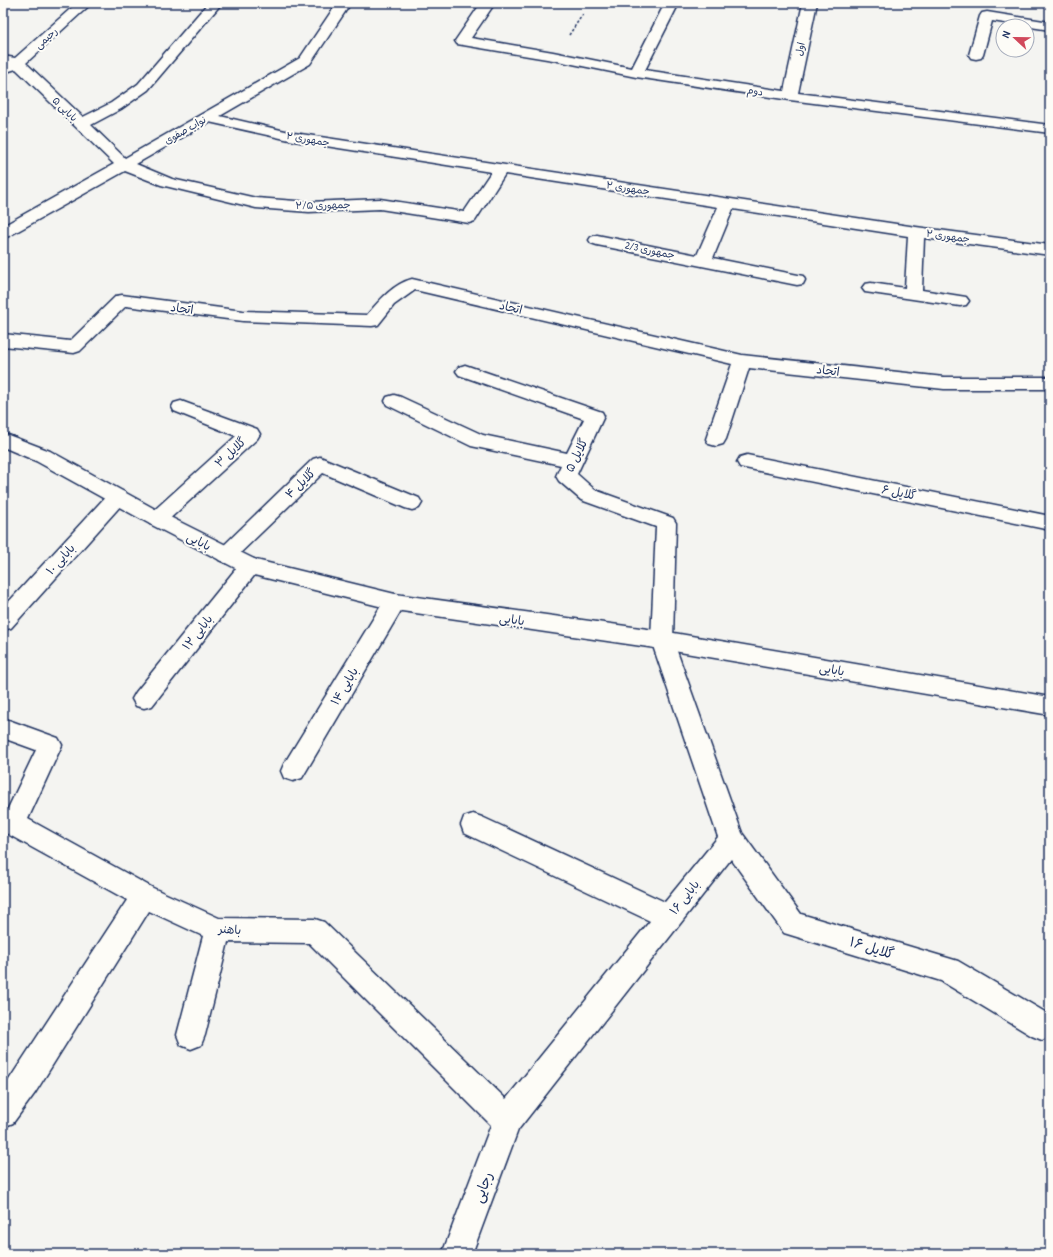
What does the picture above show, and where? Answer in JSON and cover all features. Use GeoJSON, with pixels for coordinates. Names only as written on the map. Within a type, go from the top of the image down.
{"type":"FeatureCollection","features":[{"type":"Feature","properties":{"kind":"street","name":"رحیمی"},"geometry":{"type":"LineString","coordinates":[[3,70],[18,63],[86,3]]}},
{"type":"Feature","properties":{"kind":"street"},"geometry":{"type":"LineString","coordinates":[[81,124],[116,106],[143,87],[215,3]]}},
{"type":"Feature","properties":{"kind":"street","name":"نواب صفوی"},"geometry":{"type":"LineString","coordinates":[[3,233],[124,166],[305,61],[344,3]]}},
{"type":"Feature","properties":{"kind":"street","name":"دوم"},"geometry":{"type":"LineString","coordinates":[[488,3],[462,41],[553,56],[636,73],[790,96],[1050,129]]}},
{"type":"Feature","properties":{"kind":"street"},"geometry":{"type":"LineString","coordinates":[[636,73],[672,3]]}},
{"type":"Feature","properties":{"kind":"street","name":"اول"},"geometry":{"type":"LineString","coordinates":[[790,96],[810,3]]}},
{"type":"Feature","properties":{"kind":"street"},"geometry":{"type":"LineString","coordinates":[[976,55],[987,16],[1050,26]]}},
{"type":"Feature","properties":{"kind":"street"},"geometry":{"type":"LineString","coordinates":[[3,60],[18,63]]}},
{"type":"Feature","properties":{"kind":"street","name":"بابایی ۵"},"geometry":{"type":"LineString","coordinates":[[18,63],[124,166]]}},
{"type":"Feature","properties":{"kind":"street","name":"جمهوری ۲"},"geometry":{"type":"LineString","coordinates":[[207,117],[294,137],[916,232],[1050,250]]}},
{"type":"Feature","properties":{"kind":"street","name":"جمهوری ۲/۵"},"geometry":{"type":"LineString","coordinates":[[124,166],[167,182],[256,203],[309,207],[380,204],[469,218],[500,169]]}},
{"type":"Feature","properties":{"kind":"street"},"geometry":{"type":"LineString","coordinates":[[703,261],[728,203]]}},
{"type":"Feature","properties":{"kind":"street"},"geometry":{"type":"LineString","coordinates":[[913,294],[916,232]]}},
{"type":"Feature","properties":{"kind":"street","name":"جمهوری 2/3"},"geometry":{"type":"LineString","coordinates":[[597,240],[797,280]]}},
{"type":"Feature","properties":{"kind":"street","name":"اتحاد"},"geometry":{"type":"LineString","coordinates":[[3,340],[74,347],[122,300],[243,316],[372,322],[388,301],[412,284],[742,361],[944,383],[1050,383]]}},
{"type":"Feature","properties":{"kind":"street"},"geometry":{"type":"LineString","coordinates":[[871,288],[960,301]]}},
{"type":"Feature","properties":{"kind":"street"},"geometry":{"type":"LineString","coordinates":[[716,439],[742,361]]}},
{"type":"Feature","properties":{"kind":"street","name":"گلایل ۵"},"geometry":{"type":"LineString","coordinates":[[465,371],[595,416],[566,476],[588,495],[666,523],[662,640]]}},
{"type":"Feature","properties":{"kind":"street"},"geometry":{"type":"LineString","coordinates":[[394,401],[478,440],[573,461]]}},
{"type":"Feature","properties":{"kind":"street","name":"گلایل ۳"},"geometry":{"type":"LineString","coordinates":[[157,519],[250,434],[181,407]]}},
{"type":"Feature","properties":{"kind":"street","name":"بابایی"},"geometry":{"type":"LineString","coordinates":[[3,440],[43,456],[157,519],[250,566],[395,602],[662,640],[1050,706]]}},
{"type":"Feature","properties":{"kind":"street","name":"گلایل ۶"},"geometry":{"type":"LineString","coordinates":[[747,462],[1050,522]]}},
{"type":"Feature","properties":{"kind":"street","name":"گلایل ۴"},"geometry":{"type":"LineString","coordinates":[[226,555],[320,464],[412,503]]}},
{"type":"Feature","properties":{"kind":"street","name":"بابایی ۱۰"},"geometry":{"type":"LineString","coordinates":[[3,622],[117,497]]}},
{"type":"Feature","properties":{"kind":"street","name":"بابایی ۱۲"},"geometry":{"type":"LineString","coordinates":[[144,699],[250,566]]}},
{"type":"Feature","properties":{"kind":"street","name":"بابایی ۱۴"},"geometry":{"type":"LineString","coordinates":[[293,771],[395,602]]}},
{"type":"Feature","properties":{"kind":"street"},"geometry":{"type":"LineString","coordinates":[[662,640],[731,839]]}},
{"type":"Feature","properties":{"kind":"street","name":"باهنر"},"geometry":{"type":"LineString","coordinates":[[3,728],[50,745],[13,824],[144,896],[218,930],[315,931],[507,1121]]}},
{"type":"Feature","properties":{"kind":"street"},"geometry":{"type":"LineString","coordinates":[[473,825],[669,917]]}},
{"type":"Feature","properties":{"kind":"street","name":"بابایی ۱۶"},"geometry":{"type":"LineString","coordinates":[[507,1121],[731,839]]}},
{"type":"Feature","properties":{"kind":"street","name":"گلایل ۱۶"},"geometry":{"type":"LineString","coordinates":[[731,839],[793,924],[948,970],[1042,1026]]}},
{"type":"Feature","properties":{"kind":"street"},"geometry":{"type":"LineString","coordinates":[[3,1113],[25,1083],[144,896]]}},
{"type":"Feature","properties":{"kind":"street"},"geometry":{"type":"LineString","coordinates":[[191,1035],[218,930]]}},
{"type":"Feature","properties":{"kind":"street","name":"رجایی"},"geometry":{"type":"LineString","coordinates":[[457,1254],[507,1121]]}}]}
